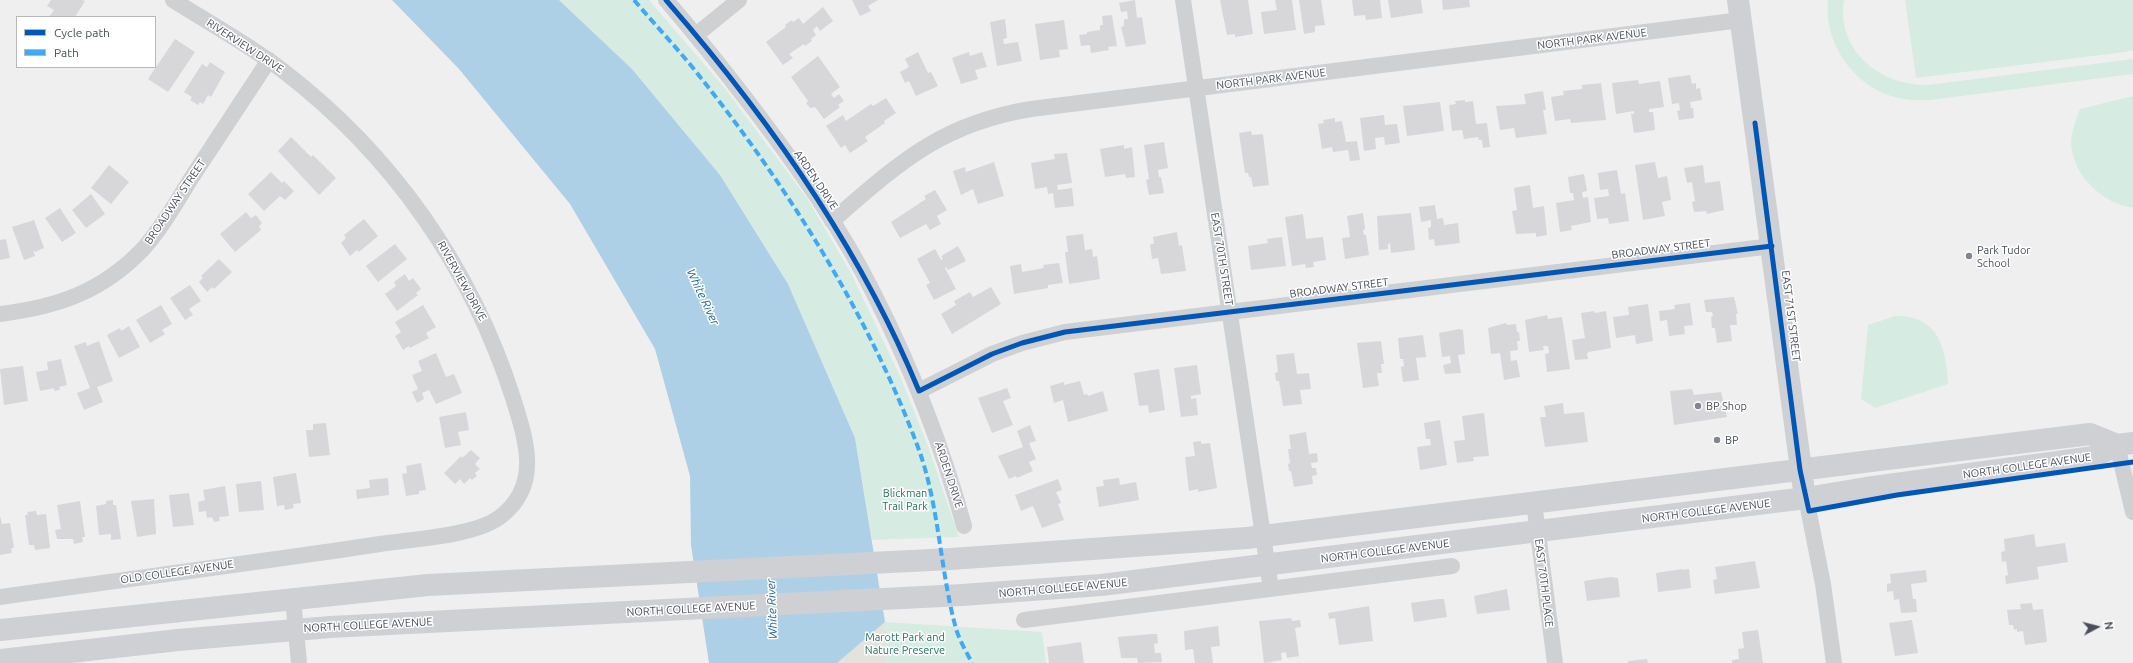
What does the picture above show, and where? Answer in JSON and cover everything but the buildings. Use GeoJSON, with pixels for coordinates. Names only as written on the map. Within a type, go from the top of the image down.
{"type":"FeatureCollection","features":[{"type":"Feature","properties":{"kind":"main road","name":"EAST 71ST STREET"},"geometry":{"type":"LineString","coordinates":[[1740,10],[1772,246],[1800,470],[1806,498]]}},
{"type":"Feature","properties":{"kind":"main road","name":"NORTH COLLEGE AVENUE"},"geometry":{"type":"LineString","coordinates":[[0,630],[428,585],[614,574],[952,559],[1263,536],[2090,434],[2125,444]]}},
{"type":"Feature","properties":{"kind":"main road","name":"NORTH COLLEGE AVENUE"},"geometry":{"type":"LineString","coordinates":[[0,660],[296,630],[962,595],[1101,585],[1268,566],[1806,498],[1866,488],[2094,458],[2125,444]]}},
{"type":"Feature","properties":{"kind":"street","name":"RIVERVIEW DRIVE"},"geometry":{"type":"LineString","coordinates":[[173,0],[269,60],[316,97],[371,149],[408,194],[434,230],[471,294],[484,320],[506,377],[519,417],[526,446],[528,466],[522,492],[508,511],[484,526],[354,548]]}},
{"type":"Feature","properties":{"kind":"street","name":"ARDEN DRIVE"},"geometry":{"type":"LineString","coordinates":[[666,0],[696,35],[789,156],[832,221],[873,291],[919,391],[950,475],[964,526]]}},
{"type":"Feature","properties":{"kind":"street"},"geometry":{"type":"LineString","coordinates":[[696,35],[739,0]]}},
{"type":"Feature","properties":{"kind":"street","name":"EAST 70TH STREET"},"geometry":{"type":"LineString","coordinates":[[1183,0],[1271,589]]}},
{"type":"Feature","properties":{"kind":"street","name":"NORTH PARK AVENUE"},"geometry":{"type":"LineString","coordinates":[[832,221],[906,158],[932,142],[973,123],[1001,115],[1031,109],[1196,88],[1740,10]]}},
{"type":"Feature","properties":{"kind":"street","name":"BROADWAY STREET"},"geometry":{"type":"LineString","coordinates":[[0,314],[40,308],[79,295],[110,277],[143,249],[164,222],[269,60]]}},
{"type":"Feature","properties":{"kind":"street","name":"BROADWAY STREET"},"geometry":{"type":"LineString","coordinates":[[919,391],[985,356],[1044,337],[1065,332],[1772,246]]}},
{"type":"Feature","properties":{"kind":"street"},"geometry":{"type":"LineString","coordinates":[[2125,444],[2133,512]]}},
{"type":"Feature","properties":{"kind":"street","name":"EAST 71ST STREET"},"geometry":{"type":"LineString","coordinates":[[1806,498],[1822,577],[1834,663]]}},
{"type":"Feature","properties":{"kind":"street","name":"EAST 70TH PLACE"},"geometry":{"type":"LineString","coordinates":[[1534,503],[1555,663]]}},
{"type":"Feature","properties":{"kind":"street","name":"OLD COLLEGE AVENUE"},"geometry":{"type":"LineString","coordinates":[[0,597],[354,548]]}},
{"type":"Feature","properties":{"kind":"street"},"geometry":{"type":"LineString","coordinates":[[1024,620],[1452,566]]}},
{"type":"Feature","properties":{"kind":"street"},"geometry":{"type":"LineString","coordinates":[[293,599],[299,663]]}},
{"type":"Feature","properties":{"kind":"green space","name":"Blickman Trail Park"},"geometry":{"type":"Polygon","coordinates":[[[559,0],[649,0],[723,86],[807,198],[851,273],[901,378],[929,449],[959,537],[872,540],[855,438],[788,284],[720,175],[632,69],[559,0]]]}},
{"type":"Feature","properties":{"kind":"green space"},"geometry":{"type":"Polygon","coordinates":[[[1828,0],[1844,0],[1843,18],[1847,35],[1855,50],[1865,62],[1879,72],[1894,79],[1911,84],[1928,85],[2133,59],[2133,74],[1931,100],[1899,98],[1875,89],[1862,80],[1851,70],[1842,58],[1830,30],[1828,0]]]}},
{"type":"Feature","properties":{"kind":"green space"},"geometry":{"type":"Polygon","coordinates":[[[1905,0],[2133,0],[2133,51],[1916,78],[1905,0]]]}},
{"type":"Feature","properties":{"kind":"green space"},"geometry":{"type":"Polygon","coordinates":[[[2133,96],[2133,208],[2111,201],[2092,186],[2078,167],[2073,156],[2071,140],[2080,109],[2133,96]]]}},
{"type":"Feature","properties":{"kind":"green space"},"geometry":{"type":"Polygon","coordinates":[[[1895,316],[1910,317],[1922,321],[1931,328],[1942,346],[1948,384],[1875,408],[1861,399],[1868,325],[1895,316]]]}},
{"type":"Feature","properties":{"kind":"green space","name":"Marott Park and Nature Preserve"},"geometry":{"type":"Polygon","coordinates":[[[885,622],[1042,632],[1046,663],[885,663],[885,622]]]}},
{"type":"Feature","properties":{"kind":"sand"},"geometry":{"type":"Polygon","coordinates":[[[885,622],[885,663],[837,663],[838,661],[885,622]]]}},
{"type":"Feature","properties":{"kind":"water","name":"White River"},"geometry":{"type":"Polygon","coordinates":[[[392,0],[559,0],[632,69],[720,175],[788,284],[855,438],[885,622],[837,663],[709,663],[691,545],[690,476],[655,349],[570,204],[459,69],[392,0]]]}},
{"type":"Feature","properties":{"kind":"marked path"},"geometry":{"type":"LineString","coordinates":[[634,0],[693,68],[734,120],[765,164],[796,209],[825,256],[877,351],[899,400],[926,471],[956,630],[972,663]]}},
{"type":"Feature","properties":{"kind":"cycle path"},"geometry":{"type":"LineString","coordinates":[[666,0],[704,44],[740,90],[809,185],[869,286],[919,391],[992,354],[1022,343],[1065,332],[1772,246]]}},
{"type":"Feature","properties":{"kind":"cycle path"},"geometry":{"type":"LineString","coordinates":[[1755,123],[1800,470],[1809,511],[1897,495],[2133,462]]}},
{"type":"Feature","properties":{"kind":"place","name":"Park Tudor School"},"geometry":{"type":"Point","coordinates":[1969,256]}},
{"type":"Feature","properties":{"kind":"place","name":"BP Shop"},"geometry":{"type":"Point","coordinates":[1698,406]}},
{"type":"Feature","properties":{"kind":"place","name":"BP"},"geometry":{"type":"Point","coordinates":[1717,440]}}]}
